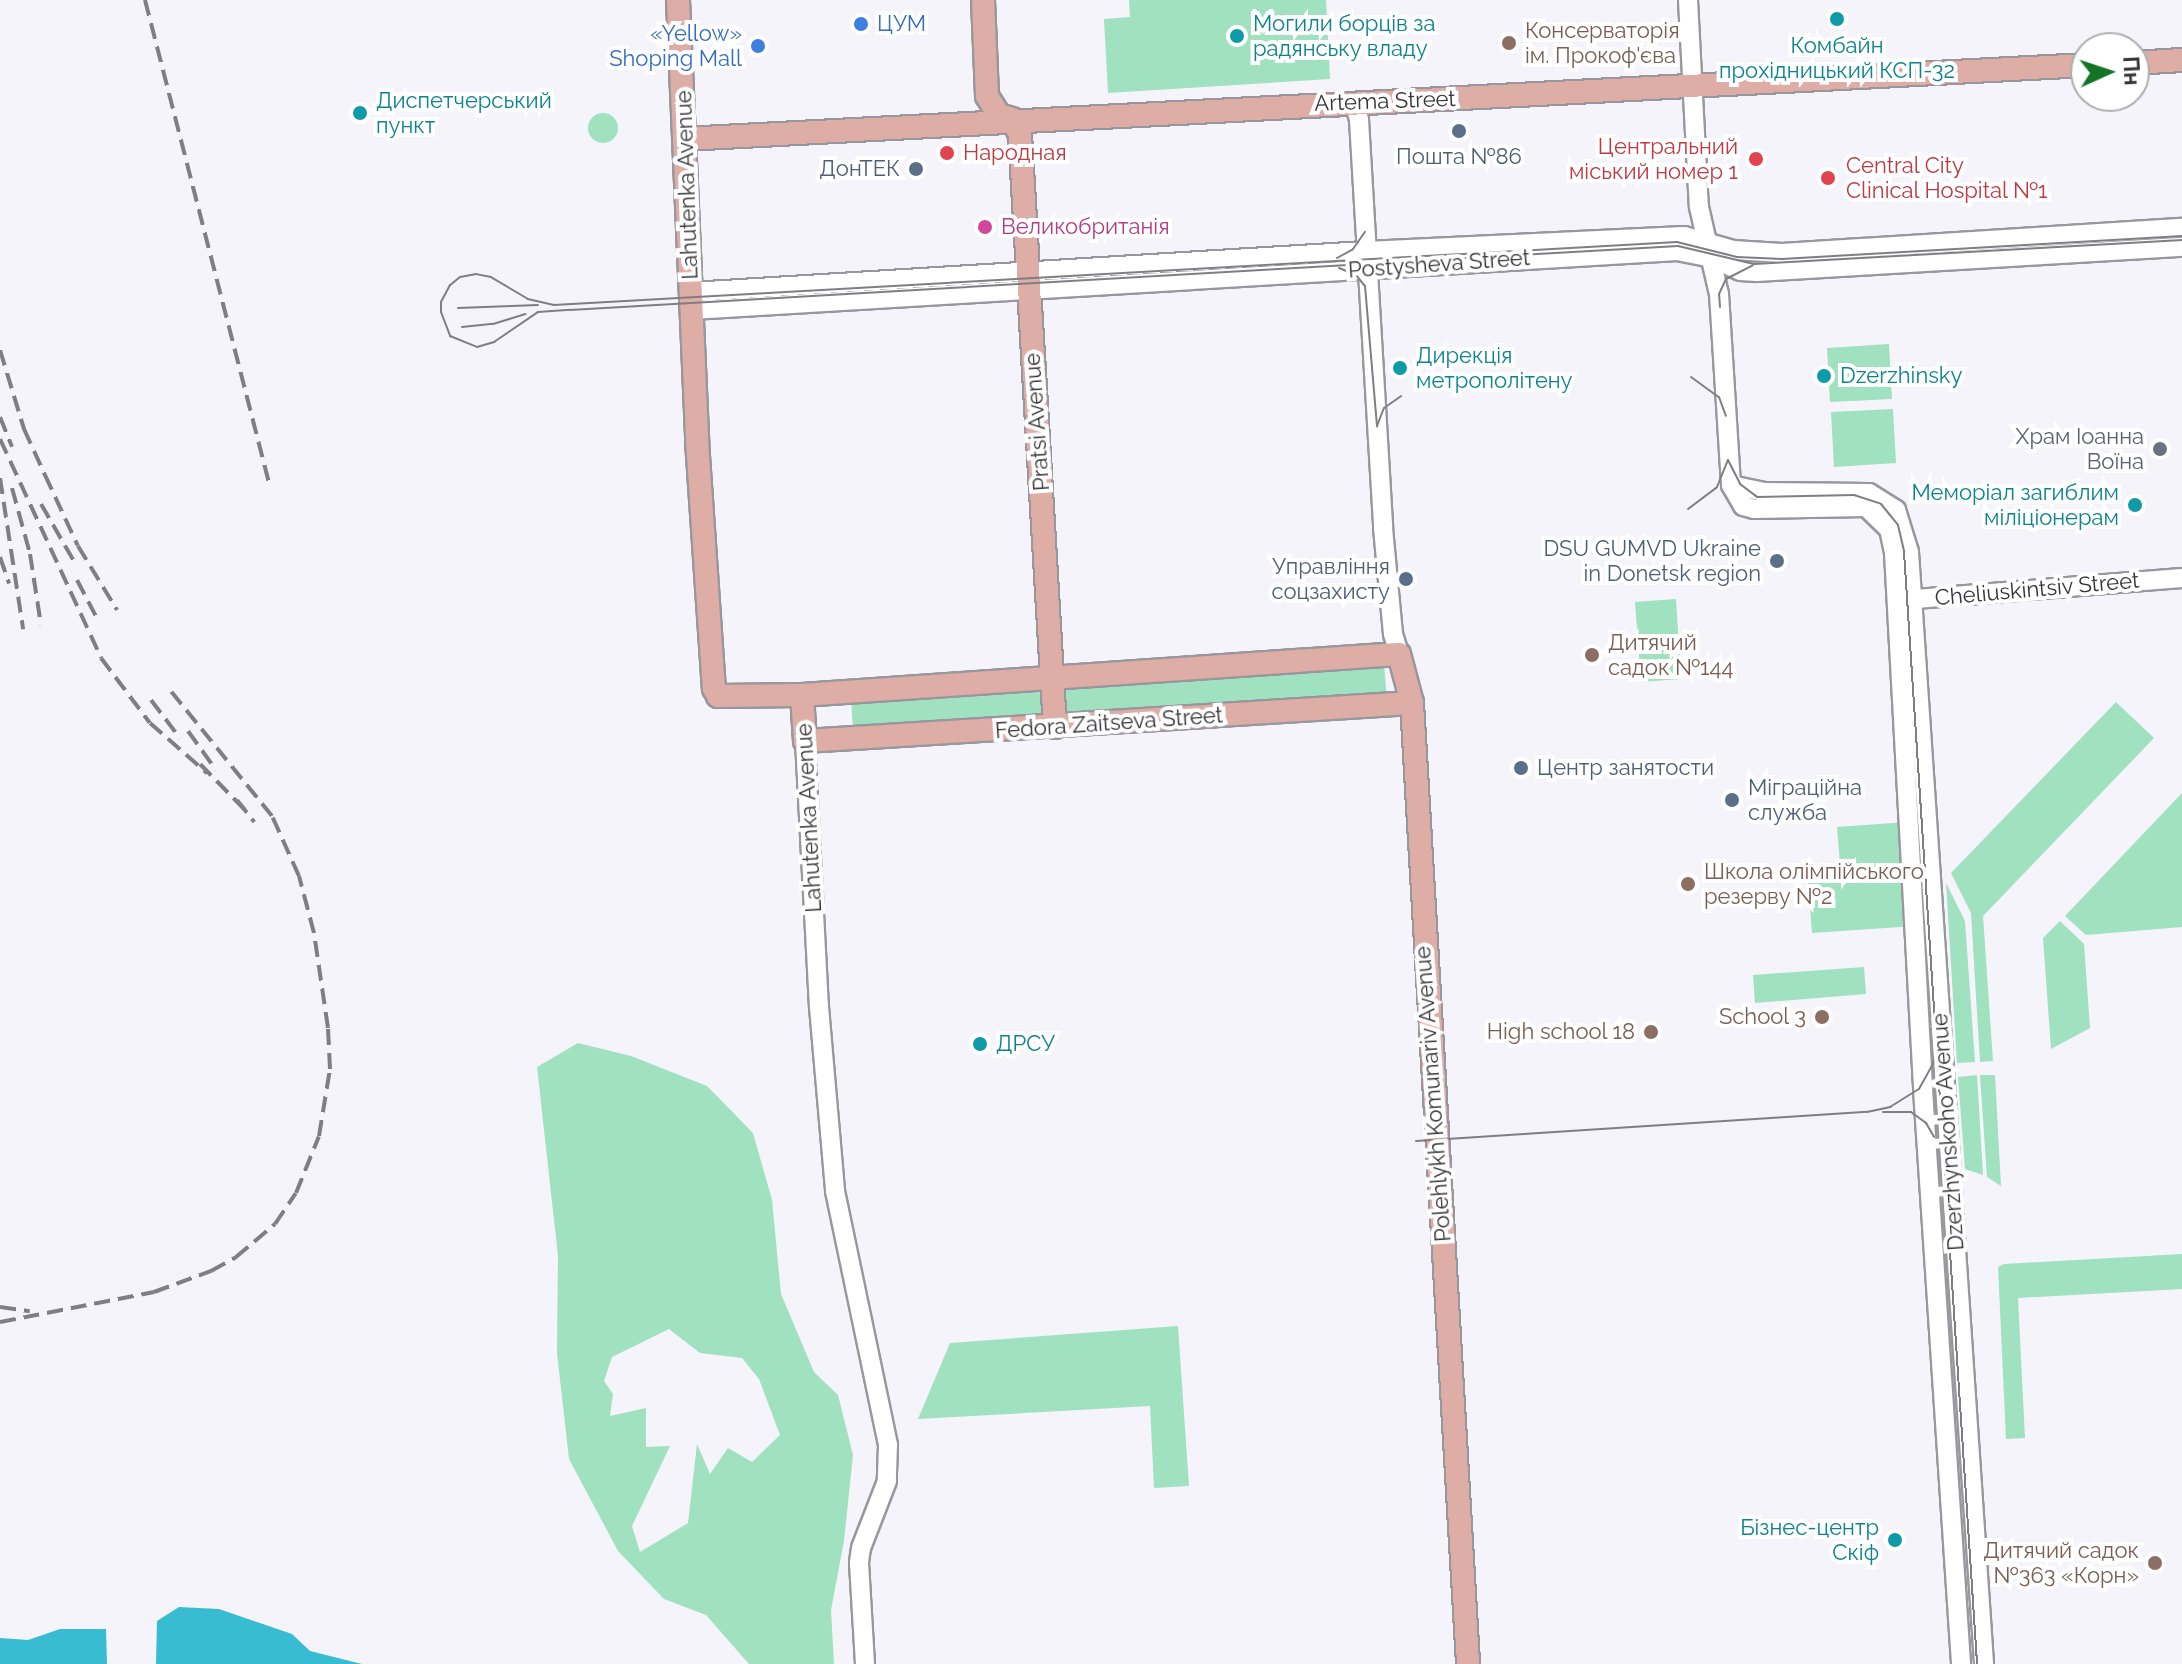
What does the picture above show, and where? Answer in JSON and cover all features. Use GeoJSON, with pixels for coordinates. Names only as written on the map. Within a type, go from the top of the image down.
{"type":"FeatureCollection","features":[{"type":"Feature","properties":{"kind":"main road","name":"Lahutenka Avenue"},"geometry":{"type":"LineString","coordinates":[[678,0],[714,688],[718,696],[725,698],[802,695],[805,741]]}},
{"type":"Feature","properties":{"kind":"main road"},"geometry":{"type":"LineString","coordinates":[[983,0],[987,96],[999,115],[1013,120]]}},
{"type":"Feature","properties":{"kind":"main road"},"geometry":{"type":"LineString","coordinates":[[2150,62],[2182,60]]}},
{"type":"Feature","properties":{"kind":"main road","name":"Artema Street"},"geometry":{"type":"LineString","coordinates":[[684,139],[2070,66]]}},
{"type":"Feature","properties":{"kind":"main road","name":"Pratsi Avenue"},"geometry":{"type":"LineString","coordinates":[[1013,120],[1020,135],[1055,727]]}},
{"type":"Feature","properties":{"kind":"main road"},"geometry":{"type":"LineString","coordinates":[[802,695],[1399,654]]}},
{"type":"Feature","properties":{"kind":"main road","name":"Polehlykh Komunariv Avenue"},"geometry":{"type":"LineString","coordinates":[[1399,654],[1412,703],[1468,1664]]}},
{"type":"Feature","properties":{"kind":"main road","name":"Fedora Zaitseva Street"},"geometry":{"type":"LineString","coordinates":[[805,741],[1412,703]]}},
{"type":"Feature","properties":{"kind":"street"},"geometry":{"type":"LineString","coordinates":[[1688,0],[1699,207],[1720,307],[1731,485],[1743,506],[1764,509],[1854,506],[1875,512],[1889,529],[1899,612]]}},
{"type":"Feature","properties":{"kind":"street"},"geometry":{"type":"LineString","coordinates":[[1354,102],[1359,120],[1366,260]]}},
{"type":"Feature","properties":{"kind":"street","name":"Postysheva Street"},"geometry":{"type":"LineString","coordinates":[[1707,249],[1782,253],[2182,228]]}},
{"type":"Feature","properties":{"kind":"street","name":"Postysheva Street"},"geometry":{"type":"LineString","coordinates":[[692,301],[1366,260],[1684,236],[1740,271],[1757,272],[2182,247]]}},
{"type":"Feature","properties":{"kind":"street","name":"Polehlykh Komunariv Avenue"},"geometry":{"type":"LineString","coordinates":[[1366,260],[1383,528],[1393,634],[1399,654]]}},
{"type":"Feature","properties":{"kind":"street"},"geometry":{"type":"LineString","coordinates":[[1720,307],[1724,291],[1735,279],[1757,272]]}},
{"type":"Feature","properties":{"kind":"street","name":"Cheliuskintsiv Street"},"geometry":{"type":"LineString","coordinates":[[1731,485],[1763,492],[1854,490],[1883,499],[1903,524],[1915,599],[2182,578]]}},
{"type":"Feature","properties":{"kind":"street"},"geometry":{"type":"LineString","coordinates":[[1899,612],[1915,599]]}},
{"type":"Feature","properties":{"kind":"street","name":"Dzerzhynskoho Avenue"},"geometry":{"type":"LineString","coordinates":[[1915,599],[1984,1664]]}},
{"type":"Feature","properties":{"kind":"street","name":"Dzerzhynskoho Avenue"},"geometry":{"type":"LineString","coordinates":[[1899,612],[1924,1105],[1961,1664]]}},
{"type":"Feature","properties":{"kind":"street","name":"Lahutenka Avenue"},"geometry":{"type":"LineString","coordinates":[[805,741],[819,1007],[835,1191],[888,1445],[887,1481],[861,1548],[859,1563],[865,1664]]}},
{"type":"Feature","properties":{"kind":"green space"},"geometry":{"type":"Polygon","coordinates":[[[1129,0],[1326,0],[1330,79],[1108,93],[1104,19],[1130,17],[1129,0]]]}},
{"type":"Feature","properties":{"kind":"green space"},"geometry":{"type":"Polygon","coordinates":[[[603,113],[609,114],[617,122],[617,134],[609,142],[603,143],[597,142],[589,134],[588,128],[589,122],[597,114],[603,113]]]}},
{"type":"Feature","properties":{"kind":"green space"},"geometry":{"type":"Polygon","coordinates":[[[1889,344],[1892,399],[1830,402],[1827,348],[1889,344]]]}},
{"type":"Feature","properties":{"kind":"green space"},"geometry":{"type":"Polygon","coordinates":[[[1893,409],[1896,463],[1834,467],[1831,412],[1893,409]]]}},
{"type":"Feature","properties":{"kind":"green space"},"geometry":{"type":"Polygon","coordinates":[[[1676,599],[1681,679],[1641,682],[1635,602],[1676,599]]]}},
{"type":"Feature","properties":{"kind":"green space"},"geometry":{"type":"Polygon","coordinates":[[[1384,664],[1387,700],[1063,721],[1060,684],[1384,664]]]}},
{"type":"Feature","properties":{"kind":"green space"},"geometry":{"type":"Polygon","coordinates":[[[1043,686],[1045,719],[853,731],[851,698],[1043,686]]]}},
{"type":"Feature","properties":{"kind":"green space"},"geometry":{"type":"Polygon","coordinates":[[[2116,702],[2154,738],[1983,916],[1993,1061],[1980,1062],[1971,913],[1951,873],[2116,702]]]}},
{"type":"Feature","properties":{"kind":"green space"},"geometry":{"type":"Polygon","coordinates":[[[2182,793],[2182,927],[2086,935],[2065,916],[2182,793]]]}},
{"type":"Feature","properties":{"kind":"green space"},"geometry":{"type":"Polygon","coordinates":[[[1907,822],[1915,926],[1812,933],[1807,867],[1840,864],[1837,827],[1907,822]]]}},
{"type":"Feature","properties":{"kind":"green space"},"geometry":{"type":"Polygon","coordinates":[[[1946,883],[1965,921],[1975,1062],[1957,1063],[1946,883]]]}},
{"type":"Feature","properties":{"kind":"green space"},"geometry":{"type":"Polygon","coordinates":[[[2060,921],[2084,944],[2090,1028],[2051,1049],[2043,938],[2060,921]]]}},
{"type":"Feature","properties":{"kind":"green space"},"geometry":{"type":"Polygon","coordinates":[[[1864,967],[1866,994],[1755,1003],[1753,975],[1864,967]]]}},
{"type":"Feature","properties":{"kind":"green space"},"geometry":{"type":"Polygon","coordinates":[[[578,1043],[631,1056],[707,1086],[753,1133],[772,1200],[781,1294],[814,1372],[838,1395],[853,1455],[844,1541],[831,1610],[834,1664],[749,1664],[706,1615],[664,1599],[618,1551],[569,1459],[557,1353],[558,1256],[537,1067],[578,1043]],[[669,1329],[612,1357],[604,1381],[613,1394],[610,1416],[646,1408],[646,1447],[670,1446],[632,1526],[640,1552],[688,1523],[697,1444],[710,1474],[728,1448],[752,1462],[780,1435],[759,1379],[742,1358],[700,1353],[669,1329]]]}},
{"type":"Feature","properties":{"kind":"green space"},"geometry":{"type":"Polygon","coordinates":[[[1977,1075],[1983,1175],[1965,1169],[1958,1077],[1977,1075]]]}},
{"type":"Feature","properties":{"kind":"green space"},"geometry":{"type":"Polygon","coordinates":[[[1980,1075],[1995,1075],[2001,1186],[1987,1177],[1980,1075]]]}},
{"type":"Feature","properties":{"kind":"green space"},"geometry":{"type":"Polygon","coordinates":[[[2182,1254],[2182,1289],[2018,1298],[2025,1438],[2006,1439],[1998,1267],[2004,1264],[2182,1254]]]}},
{"type":"Feature","properties":{"kind":"green space"},"geometry":{"type":"Polygon","coordinates":[[[1178,1326],[1189,1486],[1154,1488],[1150,1406],[918,1419],[950,1343],[1178,1326]]]}},
{"type":"Feature","properties":{"kind":"water"},"geometry":{"type":"Polygon","coordinates":[[[179,1607],[219,1609],[292,1634],[310,1651],[362,1664],[156,1664],[157,1621],[179,1607]]]}},
{"type":"Feature","properties":{"kind":"water"},"geometry":{"type":"Polygon","coordinates":[[[60,1629],[106,1629],[107,1664],[0,1664],[0,1638],[28,1640],[60,1629]]]}},
{"type":"Feature","properties":{"kind":"tram line"},"geometry":{"type":"LineString","coordinates":[[1337,258],[1353,249],[1365,232]]}},
{"type":"Feature","properties":{"kind":"tram line"},"geometry":{"type":"LineString","coordinates":[[2182,236],[1782,259],[1737,257],[1677,242],[554,305],[528,299],[491,277],[476,274],[460,277],[450,285],[441,302],[441,312],[450,336],[477,347],[494,342],[538,312],[1678,246],[1754,264],[2182,240]]}},
{"type":"Feature","properties":{"kind":"tram line"},"geometry":{"type":"LineString","coordinates":[[1720,307],[1719,294],[1726,279],[1753,265]]}},
{"type":"Feature","properties":{"kind":"tram line"},"geometry":{"type":"LineString","coordinates":[[1339,268],[1356,275],[1365,286],[1377,426]]}},
{"type":"Feature","properties":{"kind":"tram line"},"geometry":{"type":"LineString","coordinates":[[458,308],[538,305]]}},
{"type":"Feature","properties":{"kind":"tram line"},"geometry":{"type":"LineString","coordinates":[[462,327],[493,324],[526,314]]}},
{"type":"Feature","properties":{"kind":"tram line"},"geometry":{"type":"LineString","coordinates":[[1691,377],[1719,397],[1726,416]]}},
{"type":"Feature","properties":{"kind":"tram line"},"geometry":{"type":"LineString","coordinates":[[1377,426],[1384,408],[1401,396]]}},
{"type":"Feature","properties":{"kind":"tram line"},"geometry":{"type":"LineString","coordinates":[[1728,460],[1740,484],[1757,497],[1854,495],[1881,504],[1898,525],[1904,552],[1977,1664]]}},
{"type":"Feature","properties":{"kind":"tram line"},"geometry":{"type":"LineString","coordinates":[[1688,509],[1717,487],[1728,460]]}},
{"type":"Feature","properties":{"kind":"tram line"},"geometry":{"type":"LineString","coordinates":[[1416,1141],[1867,1112],[1890,1107],[1919,1089],[1935,1060]]}},
{"type":"Feature","properties":{"kind":"tram line"},"geometry":{"type":"LineString","coordinates":[[1883,1112],[1911,1112],[1926,1123],[1934,1137]]}},
{"type":"Feature","properties":{"kind":"railway"},"geometry":{"type":"LineString","coordinates":[[145,0],[269,484]]}},
{"type":"Feature","properties":{"kind":"railway"},"geometry":{"type":"LineString","coordinates":[[0,350],[24,429],[78,546],[117,610]]}},
{"type":"Feature","properties":{"kind":"railway"},"geometry":{"type":"LineString","coordinates":[[0,417],[12,447]]}},
{"type":"Feature","properties":{"kind":"railway"},"geometry":{"type":"LineString","coordinates":[[0,439],[101,658],[150,723],[207,773]]}},
{"type":"Feature","properties":{"kind":"railway"},"geometry":{"type":"LineString","coordinates":[[0,478],[23,629]]}},
{"type":"Feature","properties":{"kind":"railway"},"geometry":{"type":"LineString","coordinates":[[12,488],[30,554],[41,625]]}},
{"type":"Feature","properties":{"kind":"railway"},"geometry":{"type":"LineString","coordinates":[[41,504],[75,563]]}},
{"type":"Feature","properties":{"kind":"railway"},"geometry":{"type":"LineString","coordinates":[[0,557],[9,583]]}},
{"type":"Feature","properties":{"kind":"railway"},"geometry":{"type":"LineString","coordinates":[[77,580],[99,622]]}},
{"type":"Feature","properties":{"kind":"railway"},"geometry":{"type":"LineString","coordinates":[[0,1322],[154,1292],[211,1271],[236,1257],[275,1224],[296,1193],[319,1136],[330,1069],[328,1028],[314,933],[299,876],[272,816],[169,689]]}},
{"type":"Feature","properties":{"kind":"railway"},"geometry":{"type":"LineString","coordinates":[[151,700],[180,738]]}},
{"type":"Feature","properties":{"kind":"railway"},"geometry":{"type":"LineString","coordinates":[[188,731],[216,770]]}},
{"type":"Feature","properties":{"kind":"railway"},"geometry":{"type":"LineString","coordinates":[[200,764],[244,809]]}},
{"type":"Feature","properties":{"kind":"railway"},"geometry":{"type":"LineString","coordinates":[[237,800],[254,822]]}},
{"type":"Feature","properties":{"kind":"railway"},"geometry":{"type":"LineString","coordinates":[[0,1307],[30,1311]]}},
{"type":"Feature","properties":{"kind":"place","name":"Комбайн прохідницький КСП-32"},"geometry":{"type":"Point","coordinates":[1837,19]}},
{"type":"Feature","properties":{"kind":"place","name":"ЦУМ"},"geometry":{"type":"Point","coordinates":[861,24]}},
{"type":"Feature","properties":{"kind":"place","name":"Могили борців за радянську владу"},"geometry":{"type":"Point","coordinates":[1237,36]}},
{"type":"Feature","properties":{"kind":"place","name":"Консерваторія ім. Прокоф'єва"},"geometry":{"type":"Point","coordinates":[1509,43]}},
{"type":"Feature","properties":{"kind":"place","name":"«Yellow» Shoping Mall"},"geometry":{"type":"Point","coordinates":[758,46]}},
{"type":"Feature","properties":{"kind":"place","name":"Диспетчерський пункт"},"geometry":{"type":"Point","coordinates":[360,113]}},
{"type":"Feature","properties":{"kind":"place","name":"Пошта №86"},"geometry":{"type":"Point","coordinates":[1459,131]}},
{"type":"Feature","properties":{"kind":"place","name":"Народная"},"geometry":{"type":"Point","coordinates":[947,153]}},
{"type":"Feature","properties":{"kind":"place","name":"Центральний міський номер 1"},"geometry":{"type":"Point","coordinates":[1756,159]}},
{"type":"Feature","properties":{"kind":"place","name":"ДонТЕК"},"geometry":{"type":"Point","coordinates":[916,169]}},
{"type":"Feature","properties":{"kind":"place","name":"Central City Clinical Hospital №1"},"geometry":{"type":"Point","coordinates":[1828,178]}},
{"type":"Feature","properties":{"kind":"place","name":"Великобританія"},"geometry":{"type":"Point","coordinates":[985,227]}},
{"type":"Feature","properties":{"kind":"place","name":"Дирекція метрополітену"},"geometry":{"type":"Point","coordinates":[1400,368]}},
{"type":"Feature","properties":{"kind":"place","name":"Dzerzhinsky"},"geometry":{"type":"Point","coordinates":[1824,376]}},
{"type":"Feature","properties":{"kind":"place","name":"Храм Іоанна Воїна"},"geometry":{"type":"Point","coordinates":[2160,449]}},
{"type":"Feature","properties":{"kind":"place","name":"Меморіал загиблим міліціонерам"},"geometry":{"type":"Point","coordinates":[2135,505]}},
{"type":"Feature","properties":{"kind":"place","name":"DSU GUMVD Ukraine in Donetsk region"},"geometry":{"type":"Point","coordinates":[1777,561]}},
{"type":"Feature","properties":{"kind":"place","name":"Управління соцзахисту"},"geometry":{"type":"Point","coordinates":[1406,579]}},
{"type":"Feature","properties":{"kind":"place","name":"Дитячий садок №144"},"geometry":{"type":"Point","coordinates":[1592,655]}},
{"type":"Feature","properties":{"kind":"place","name":"Центр занятости"},"geometry":{"type":"Point","coordinates":[1521,768]}},
{"type":"Feature","properties":{"kind":"place","name":"Міграційна служба"},"geometry":{"type":"Point","coordinates":[1732,800]}},
{"type":"Feature","properties":{"kind":"place","name":"Школа олімпійського резерву №2"},"geometry":{"type":"Point","coordinates":[1688,884]}},
{"type":"Feature","properties":{"kind":"place","name":"School 3"},"geometry":{"type":"Point","coordinates":[1822,1017]}},
{"type":"Feature","properties":{"kind":"place","name":"High school 18"},"geometry":{"type":"Point","coordinates":[1651,1032]}},
{"type":"Feature","properties":{"kind":"place","name":"ДРСУ"},"geometry":{"type":"Point","coordinates":[980,1044]}},
{"type":"Feature","properties":{"kind":"place","name":"Бізнес-центр Скіф"},"geometry":{"type":"Point","coordinates":[1895,1540]}},
{"type":"Feature","properties":{"kind":"place","name":"Дитячий садок №363 «Корн»"},"geometry":{"type":"Point","coordinates":[2155,1563]}}]}
